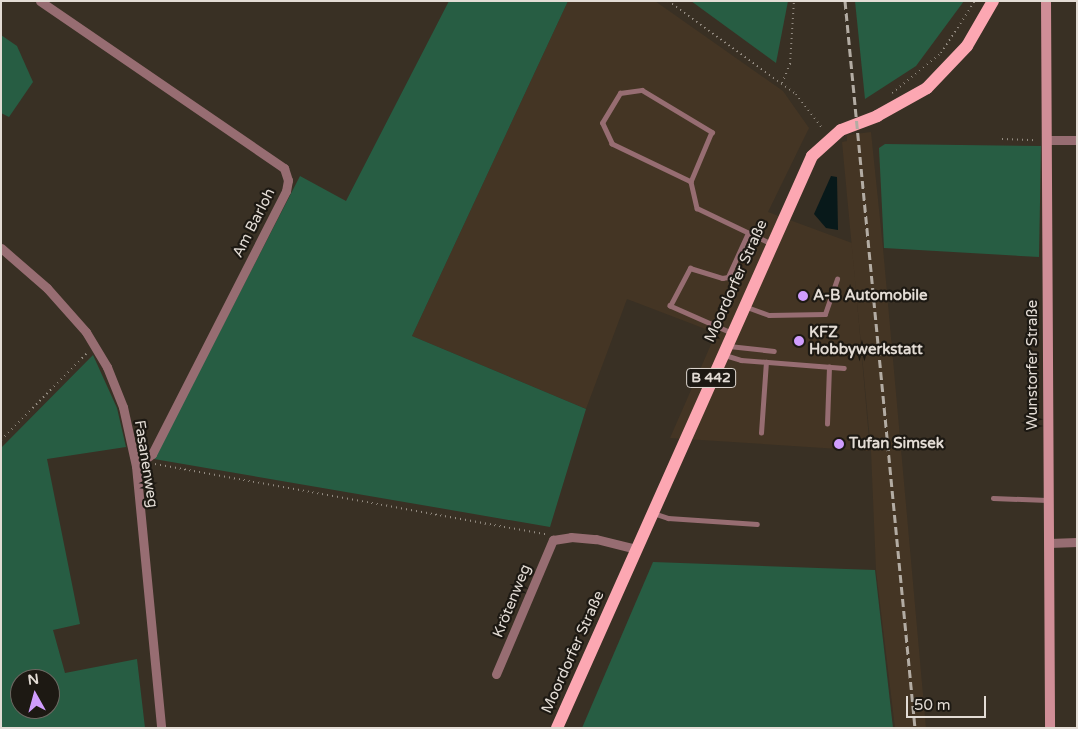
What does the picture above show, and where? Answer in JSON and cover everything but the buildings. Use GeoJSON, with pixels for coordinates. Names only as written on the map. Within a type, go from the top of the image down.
{"type":"FeatureCollection","features":[{"type":"Feature","properties":{"kind":"main road","name":"Moordorfer Straße"},"geometry":{"type":"LineString","coordinates":[[557,728],[802,174],[820,146],[841,130],[877,116],[927,88],[967,46],[993,1]]}},
{"type":"Feature","properties":{"kind":"street","name":"Am Barloh"},"geometry":{"type":"LineString","coordinates":[[40,1],[284,168],[288,180],[277,208],[145,462]]}},
{"type":"Feature","properties":{"kind":"street","name":"Wunstorfer Straße"},"geometry":{"type":"LineString","coordinates":[[1046,1],[1050,728]]}},
{"type":"Feature","properties":{"kind":"street"},"geometry":{"type":"LineString","coordinates":[[1047,140],[1077,140]]}},
{"type":"Feature","properties":{"kind":"street","name":"Fasanenweg"},"geometry":{"type":"LineString","coordinates":[[1,248],[47,288],[94,346],[108,367],[123,407],[136,466],[161,728]]}},
{"type":"Feature","properties":{"kind":"street"},"geometry":{"type":"LineString","coordinates":[[136,466],[145,462]]}},
{"type":"Feature","properties":{"kind":"street"},"geometry":{"type":"LineString","coordinates":[[554,540],[571,537],[596,539],[636,549]]}},
{"type":"Feature","properties":{"kind":"street","name":"Krötenweg"},"geometry":{"type":"LineString","coordinates":[[496,674],[554,540]]}},
{"type":"Feature","properties":{"kind":"street"},"geometry":{"type":"LineString","coordinates":[[1049,543],[1077,542]]}},
{"type":"Feature","properties":{"kind":"lane"},"geometry":{"type":"LineString","coordinates":[[691,182],[612,144],[602,123],[620,93],[642,90],[712,132],[691,182],[697,208],[770,243]]}},
{"type":"Feature","properties":{"kind":"lane"},"geometry":{"type":"LineString","coordinates":[[731,333],[670,306],[690,268],[722,278],[728,277],[748,232]]}},
{"type":"Feature","properties":{"kind":"lane"},"geometry":{"type":"LineString","coordinates":[[743,306],[769,315],[825,314],[830,310],[837,280]]}},
{"type":"Feature","properties":{"kind":"lane"},"geometry":{"type":"LineString","coordinates":[[724,350],[774,351]]}},
{"type":"Feature","properties":{"kind":"lane"},"geometry":{"type":"LineString","coordinates":[[724,350],[766,362],[844,368]]}},
{"type":"Feature","properties":{"kind":"lane"},"geometry":{"type":"LineString","coordinates":[[761,433],[766,362]]}},
{"type":"Feature","properties":{"kind":"lane"},"geometry":{"type":"LineString","coordinates":[[827,424],[829,367]]}},
{"type":"Feature","properties":{"kind":"lane"},"geometry":{"type":"LineString","coordinates":[[994,498],[1049,500]]}},
{"type":"Feature","properties":{"kind":"lane"},"geometry":{"type":"LineString","coordinates":[[652,513],[668,518],[757,524]]}},
{"type":"Feature","properties":{"kind":"path"},"geometry":{"type":"LineString","coordinates":[[668,1],[796,94],[823,129],[829,125]]}},
{"type":"Feature","properties":{"kind":"path"},"geometry":{"type":"LineString","coordinates":[[782,83],[790,64],[794,1]]}},
{"type":"Feature","properties":{"kind":"path"},"geometry":{"type":"LineString","coordinates":[[886,97],[940,53],[975,1]]}},
{"type":"Feature","properties":{"kind":"path"},"geometry":{"type":"LineString","coordinates":[[1002,139],[1047,140]]}},
{"type":"Feature","properties":{"kind":"path"},"geometry":{"type":"LineString","coordinates":[[1,440],[94,346]]}},
{"type":"Feature","properties":{"kind":"path"},"geometry":{"type":"LineString","coordinates":[[145,462],[548,534],[554,540]]}},
{"type":"Feature","properties":{"kind":"shaded area"},"geometry":{"type":"Polygon","coordinates":[[[568,1],[655,1],[783,91],[809,128],[768,212],[852,243],[870,451],[670,438],[716,333],[627,299],[586,409],[412,336],[568,1]]]}},
{"type":"Feature","properties":{"kind":"shaded area"},"geometry":{"type":"Polygon","coordinates":[[[871,132],[926,728],[895,728],[876,570],[871,451],[842,142],[847,141],[847,135],[871,132]]]}},
{"type":"Feature","properties":{"kind":"shaded area"},"geometry":{"type":"Polygon","coordinates":[[[831,176],[837,177],[838,230],[826,228],[814,214],[831,176]]]}},
{"type":"Feature","properties":{"kind":"green space"},"geometry":{"type":"Polygon","coordinates":[[[449,1],[568,1],[412,336],[586,409],[550,527],[154,459],[300,176],[346,201],[449,1]]]}},
{"type":"Feature","properties":{"kind":"green space"},"geometry":{"type":"Polygon","coordinates":[[[691,1],[788,1],[776,63],[691,1]]]}},
{"type":"Feature","properties":{"kind":"green space"},"geometry":{"type":"Polygon","coordinates":[[[855,1],[964,1],[916,66],[865,99],[855,1]]]}},
{"type":"Feature","properties":{"kind":"green space"},"geometry":{"type":"Polygon","coordinates":[[[1,35],[17,46],[33,82],[9,117],[1,113],[1,35]]]}},
{"type":"Feature","properties":{"kind":"green space"},"geometry":{"type":"Polygon","coordinates":[[[885,144],[1041,146],[1039,257],[884,248],[879,148],[885,144]]]}},
{"type":"Feature","properties":{"kind":"green space"},"geometry":{"type":"Polygon","coordinates":[[[93,355],[117,408],[126,447],[47,459],[80,624],[53,630],[65,673],[137,659],[145,728],[1,728],[1,448],[93,355]]]}},
{"type":"Feature","properties":{"kind":"green space"},"geometry":{"type":"Polygon","coordinates":[[[653,562],[875,570],[893,728],[582,728],[653,562]]]}},
{"type":"Feature","properties":{"kind":"railway"},"geometry":{"type":"LineString","coordinates":[[845,1],[915,728]]}},
{"type":"Feature","properties":{"kind":"place","name":"A-B Automobile"},"geometry":{"type":"Point","coordinates":[803,296]}},
{"type":"Feature","properties":{"kind":"place","name":"KFZ Hobbywerkstatt"},"geometry":{"type":"Point","coordinates":[799,341]}},
{"type":"Feature","properties":{"kind":"place","name":"Tufan Simsek"},"geometry":{"type":"Point","coordinates":[839,444]}}]}
